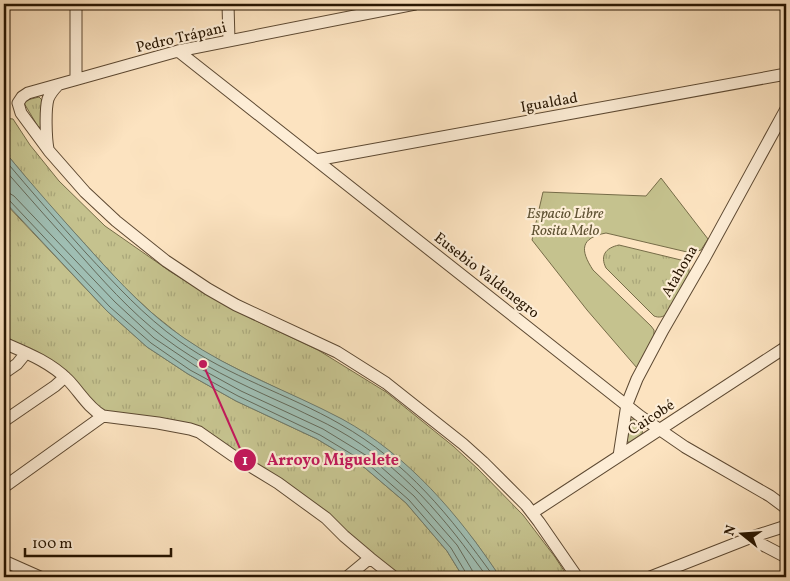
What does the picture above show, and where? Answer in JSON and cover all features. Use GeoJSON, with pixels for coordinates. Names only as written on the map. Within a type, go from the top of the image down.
{"type":"FeatureCollection","features":[{"type":"Feature","properties":{"kind":"street"},"geometry":{"type":"LineString","coordinates":[[76,4],[76,79]]}},
{"type":"Feature","properties":{"kind":"street"},"geometry":{"type":"LineString","coordinates":[[228,4],[229,41]]}},
{"type":"Feature","properties":{"kind":"street","name":"Pedro Trápani"},"geometry":{"type":"LineString","coordinates":[[49,151],[21,113],[18,103],[28,93],[178,51],[383,7],[414,4]]}},
{"type":"Feature","properties":{"kind":"street","name":"Eusebio Valdenegro"},"geometry":{"type":"LineString","coordinates":[[178,51],[640,416],[685,446],[770,496],[786,508]]}},
{"type":"Feature","properties":{"kind":"street","name":"Igualdad"},"geometry":{"type":"LineString","coordinates":[[316,160],[786,74]]}},
{"type":"Feature","properties":{"kind":"street"},"geometry":{"type":"LineString","coordinates":[[58,85],[48,99],[47,144],[49,151],[85,192],[116,221],[191,279],[220,296],[337,352],[386,383],[463,444],[526,505],[577,577]]}},
{"type":"Feature","properties":{"kind":"street","name":"Atahona"},"geometry":{"type":"LineString","coordinates":[[619,456],[626,404],[637,379],[662,330],[704,259],[786,109]]}},
{"type":"Feature","properties":{"kind":"street"},"geometry":{"type":"LineString","coordinates":[[4,343],[49,364],[65,377],[98,414],[158,423],[200,432],[232,455],[278,483],[326,518],[344,536],[394,577]]}},
{"type":"Feature","properties":{"kind":"street","name":"Caicobé"},"geometry":{"type":"LineString","coordinates":[[532,512],[786,347]]}},
{"type":"Feature","properties":{"kind":"street"},"geometry":{"type":"LineString","coordinates":[[4,373],[17,364],[26,353]]}},
{"type":"Feature","properties":{"kind":"street"},"geometry":{"type":"LineString","coordinates":[[4,421],[65,377]]}},
{"type":"Feature","properties":{"kind":"street"},"geometry":{"type":"LineString","coordinates":[[4,487],[103,416]]}},
{"type":"Feature","properties":{"kind":"street"},"geometry":{"type":"LineString","coordinates":[[650,577],[752,537],[786,526]]}},
{"type":"Feature","properties":{"kind":"street"},"geometry":{"type":"LineString","coordinates":[[752,537],[786,557]]}},
{"type":"Feature","properties":{"kind":"street"},"geometry":{"type":"LineString","coordinates":[[347,577],[370,558]]}},
{"type":"Feature","properties":{"kind":"street"},"geometry":{"type":"LineString","coordinates":[[4,561],[40,577]]}},
{"type":"Feature","properties":{"kind":"green space"},"geometry":{"type":"Polygon","coordinates":[[[39,97],[42,100],[41,128],[37,125],[24,103],[27,100],[39,97]]]}},
{"type":"Feature","properties":{"kind":"green space"},"geometry":{"type":"Polygon","coordinates":[[[4,118],[13,119],[30,145],[59,181],[105,226],[171,272],[210,296],[252,319],[318,350],[386,392],[453,446],[523,515],[568,577],[500,577],[474,540],[399,459],[370,437],[343,420],[206,353],[152,313],[122,285],[44,199],[4,151],[4,118]]]}},
{"type":"Feature","properties":{"kind":"green space","name":"Espacio Libre Rosita Melo"},"geometry":{"type":"Polygon","coordinates":[[[661,178],[708,239],[701,250],[692,253],[606,233],[591,238],[585,246],[586,256],[593,270],[654,330],[654,336],[637,368],[587,310],[532,240],[543,192],[646,196],[661,178]]]}},
{"type":"Feature","properties":{"kind":"green space"},"geometry":{"type":"Polygon","coordinates":[[[4,202],[107,311],[147,347],[188,374],[236,401],[317,439],[365,468],[406,503],[447,551],[463,577],[401,577],[200,430],[104,412],[4,338],[4,202]]]}},
{"type":"Feature","properties":{"kind":"green space"},"geometry":{"type":"Polygon","coordinates":[[[619,245],[685,261],[689,266],[689,273],[667,314],[659,317],[654,316],[606,268],[604,264],[605,253],[610,248],[619,245]]]}},
{"type":"Feature","properties":{"kind":"green space"},"geometry":{"type":"Polygon","coordinates":[[[632,419],[635,419],[642,427],[642,434],[630,443],[627,441],[632,419]]]}},
{"type":"Feature","properties":{"kind":"water"},"geometry":{"type":"Polygon","coordinates":[[[4,151],[104,265],[159,319],[184,338],[222,361],[342,419],[389,450],[410,468],[449,509],[500,577],[463,577],[447,551],[406,503],[365,468],[317,439],[236,401],[188,374],[147,347],[107,311],[4,201],[4,151]]]}},
{"type":"Feature","properties":{"kind":"place","name":"Arroyo Miguelete"},"geometry":{"type":"Point","coordinates":[203,364]}}]}
